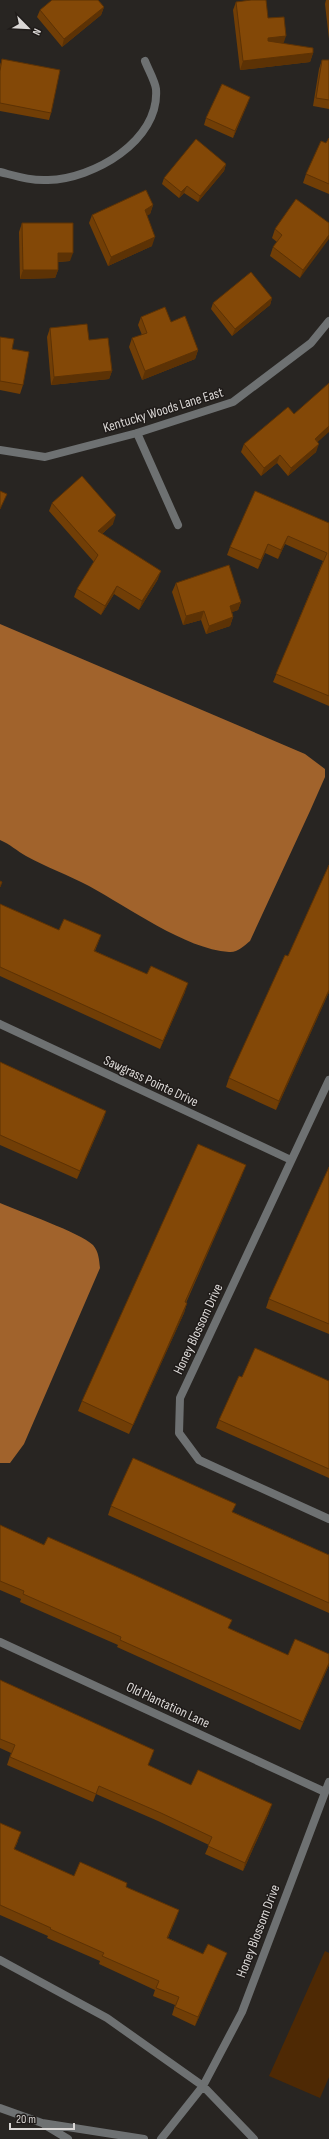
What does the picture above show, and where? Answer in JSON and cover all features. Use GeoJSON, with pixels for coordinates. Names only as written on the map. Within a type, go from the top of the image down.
{"type":"FeatureCollection","features":[{"type":"Feature","properties":{"kind":"street"},"geometry":{"type":"LineString","coordinates":[[0,172],[23,178],[55,179],[76,176],[99,168],[125,150],[140,135],[153,113],[156,89],[145,61]]}},
{"type":"Feature","properties":{"kind":"street","name":"Kentucky Woods Lane East"},"geometry":{"type":"LineString","coordinates":[[0,450],[45,457],[137,434],[233,402],[311,343],[329,321]]}},
{"type":"Feature","properties":{"kind":"street"},"geometry":{"type":"LineString","coordinates":[[137,434],[178,525]]}},
{"type":"Feature","properties":{"kind":"street","name":"Sawgrass Pointe Drive"},"geometry":{"type":"LineString","coordinates":[[0,1024],[291,1160]]}},
{"type":"Feature","properties":{"kind":"street","name":"Honey Blossom Drive"},"geometry":{"type":"LineString","coordinates":[[329,1080],[180,1398],[179,1433],[198,1460],[329,1519]]}},
{"type":"Feature","properties":{"kind":"street","name":"Old Plantation Lane"},"geometry":{"type":"LineString","coordinates":[[0,1642],[325,1792]]}},
{"type":"Feature","properties":{"kind":"street","name":"Honey Blossom Drive"},"geometry":{"type":"LineString","coordinates":[[161,2139],[203,2086],[242,2012],[329,1782]]}},
{"type":"Feature","properties":{"kind":"street"},"geometry":{"type":"LineString","coordinates":[[0,1960],[107,2018],[203,2086],[254,2139]]}},
{"type":"Feature","properties":{"kind":"street"},"geometry":{"type":"LineString","coordinates":[[0,2108],[42,2123],[144,2139]]}},
{"type":"Feature","properties":{"kind":"street"},"geometry":{"type":"LineString","coordinates":[[42,2123],[68,2139]]}},
{"type":"Feature","properties":{"kind":"shaded area"},"geometry":{"type":"Polygon","coordinates":[[[0,624],[305,754],[325,769],[325,777],[310,811],[250,941],[243,947],[229,952],[212,949],[194,943],[157,926],[89,886],[34,860],[0,840],[0,624]]]}},
{"type":"Feature","properties":{"kind":"shaded area"},"geometry":{"type":"Polygon","coordinates":[[[0,1203],[63,1228],[86,1240],[93,1245],[96,1250],[100,1268],[24,1444],[10,1463],[0,1463],[0,1203]]]}},
{"type":"Feature","properties":{"kind":"shaded area"},"geometry":{"type":"Polygon","coordinates":[[[325,1951],[329,1953],[329,2077],[320,2098],[269,2076],[325,1951]]]}},
{"type":"Feature","properties":{"kind":"building"},"geometry":{"type":"Polygon","coordinates":[[[52,0],[98,0],[104,7],[64,39],[40,10],[52,0]]]}},
{"type":"Feature","properties":{"kind":"building"},"geometry":{"type":"Polygon","coordinates":[[[266,0],[268,18],[284,17],[286,36],[268,38],[268,41],[313,48],[313,53],[243,61],[236,2],[266,0]]]}},
{"type":"Feature","properties":{"kind":"building"},"geometry":{"type":"Polygon","coordinates":[[[2,59],[60,70],[51,113],[0,103],[0,71],[2,59]]]}},
{"type":"Feature","properties":{"kind":"building"},"geometry":{"type":"Polygon","coordinates":[[[322,60],[329,60],[329,100],[316,98],[322,60]]]}},
{"type":"Feature","properties":{"kind":"building"},"geometry":{"type":"Polygon","coordinates":[[[222,84],[250,97],[235,131],[206,118],[222,84]]]}},
{"type":"Feature","properties":{"kind":"building"},"geometry":{"type":"Polygon","coordinates":[[[329,138],[329,184],[306,174],[321,141],[326,143],[329,138]]]}},
{"type":"Feature","properties":{"kind":"building"},"geometry":{"type":"Polygon","coordinates":[[[196,139],[226,164],[200,196],[187,186],[181,192],[164,178],[196,139]]]}},
{"type":"Feature","properties":{"kind":"building"},"geometry":{"type":"Polygon","coordinates":[[[146,190],[153,205],[145,210],[155,237],[111,257],[92,215],[146,190]]]}},
{"type":"Feature","properties":{"kind":"building"},"geometry":{"type":"Polygon","coordinates":[[[296,199],[329,223],[329,235],[303,270],[273,247],[282,235],[275,229],[296,199]]]}},
{"type":"Feature","properties":{"kind":"building"},"geometry":{"type":"Polygon","coordinates":[[[22,223],[73,223],[73,253],[58,253],[58,270],[23,270],[22,223]]]}},
{"type":"Feature","properties":{"kind":"building"},"geometry":{"type":"Polygon","coordinates":[[[251,272],[272,298],[235,329],[213,303],[251,272]]]}},
{"type":"Feature","properties":{"kind":"building"},"geometry":{"type":"Polygon","coordinates":[[[165,307],[171,322],[185,316],[198,350],[145,371],[132,338],[147,333],[141,317],[165,307]]]}},
{"type":"Feature","properties":{"kind":"building"},"geometry":{"type":"Polygon","coordinates":[[[87,324],[89,340],[108,338],[112,371],[54,377],[50,328],[87,324]]]}},
{"type":"Feature","properties":{"kind":"building"},"geometry":{"type":"Polygon","coordinates":[[[0,337],[14,339],[12,349],[29,352],[23,385],[0,381],[0,337]]]}},
{"type":"Feature","properties":{"kind":"building"},"geometry":{"type":"Polygon","coordinates":[[[329,383],[329,426],[315,439],[319,444],[291,468],[280,455],[264,468],[244,444],[288,407],[294,414],[329,383]]]}},
{"type":"Feature","properties":{"kind":"building"},"geometry":{"type":"Polygon","coordinates":[[[82,476],[116,515],[98,531],[161,571],[142,601],[117,586],[105,606],[77,589],[98,555],[52,503],[82,476]]]}},
{"type":"Feature","properties":{"kind":"building"},"geometry":{"type":"Polygon","coordinates":[[[0,491],[7,494],[0,509],[0,491]]]}},
{"type":"Feature","properties":{"kind":"building"},"geometry":{"type":"Polygon","coordinates":[[[255,491],[329,523],[329,696],[276,674],[327,553],[288,536],[281,550],[268,544],[261,560],[230,547],[255,491]]]}},
{"type":"Feature","properties":{"kind":"building"},"geometry":{"type":"Polygon","coordinates":[[[229,565],[241,602],[230,606],[233,617],[209,626],[204,611],[186,616],[176,583],[229,565]]]}},
{"type":"Feature","properties":{"kind":"building"},"geometry":{"type":"Polygon","coordinates":[[[329,865],[329,990],[279,1101],[229,1078],[285,955],[288,956],[329,865]]]}},
{"type":"Feature","properties":{"kind":"building"},"geometry":{"type":"Polygon","coordinates":[[[0,904],[59,930],[64,919],[101,935],[94,951],[147,974],[151,966],[188,983],[163,1041],[0,967],[0,904]]]}},
{"type":"Feature","properties":{"kind":"building"},"geometry":{"type":"Polygon","coordinates":[[[0,1062],[106,1111],[80,1171],[0,1135],[0,1062]]]}},
{"type":"Feature","properties":{"kind":"building"},"geometry":{"type":"Polygon","coordinates":[[[198,1144],[246,1165],[185,1302],[187,1303],[133,1425],[82,1401],[198,1144]]]}},
{"type":"Feature","properties":{"kind":"building"},"geometry":{"type":"Polygon","coordinates":[[[329,1167],[329,1324],[269,1299],[329,1167]]]}},
{"type":"Feature","properties":{"kind":"building"},"geometry":{"type":"Polygon","coordinates":[[[255,1348],[329,1381],[329,1469],[219,1420],[239,1376],[242,1377],[255,1348]]]}},
{"type":"Feature","properties":{"kind":"building"},"geometry":{"type":"Polygon","coordinates":[[[133,1458],[236,1504],[232,1512],[329,1555],[329,1603],[111,1506],[133,1458]]]}},
{"type":"Feature","properties":{"kind":"building"},"geometry":{"type":"Polygon","coordinates":[[[0,1525],[44,1545],[48,1537],[134,1575],[232,1620],[228,1628],[288,1655],[295,1639],[329,1654],[329,1663],[303,1722],[120,1640],[121,1637],[23,1594],[24,1591],[0,1581],[0,1525]]]}},
{"type":"Feature","properties":{"kind":"building"},"geometry":{"type":"Polygon","coordinates":[[[0,1680],[154,1750],[148,1765],[191,1785],[198,1770],[272,1804],[245,1863],[208,1846],[212,1837],[161,1813],[99,1786],[96,1794],[10,1757],[15,1745],[0,1739],[0,1680]]]}},
{"type":"Feature","properties":{"kind":"building"},"geometry":{"type":"Polygon","coordinates":[[[0,1823],[21,1832],[14,1849],[74,1876],[80,1862],[127,1883],[126,1887],[179,1910],[167,1938],[203,1954],[208,1944],[227,1953],[198,2017],[175,2007],[179,1997],[156,1988],[159,1981],[102,1956],[104,1953],[0,1905],[0,1823]]]}}]}
